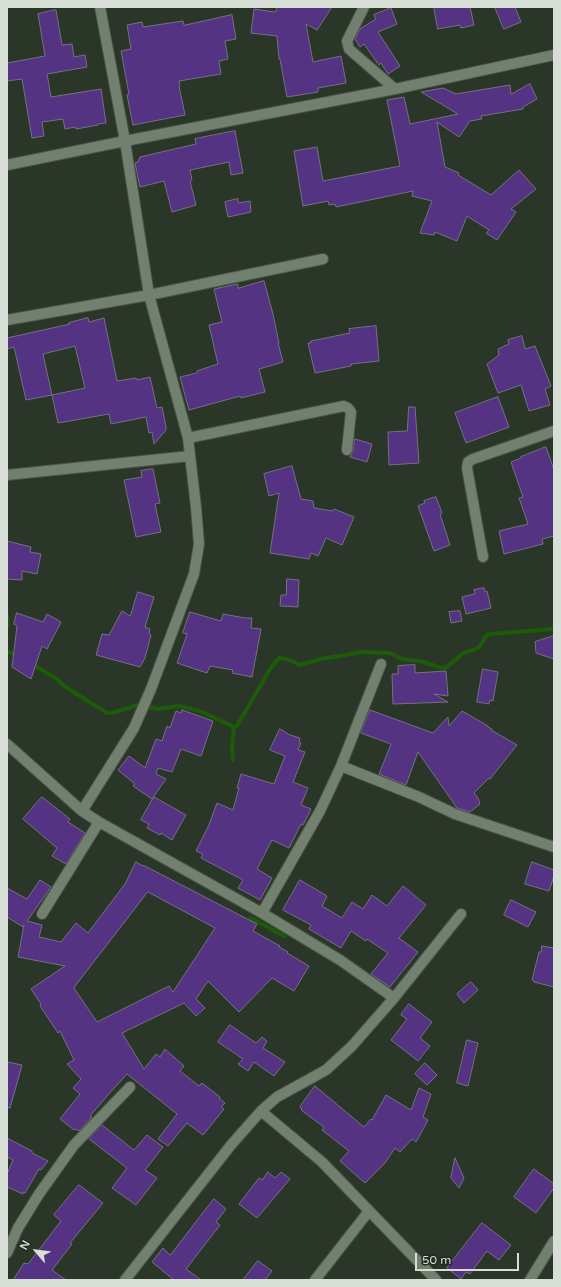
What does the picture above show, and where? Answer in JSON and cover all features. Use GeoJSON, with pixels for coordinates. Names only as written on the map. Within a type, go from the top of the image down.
{"type":"FeatureCollection","features":[{"type":"Feature","properties":{"kind":"street"},"geometry":{"type":"LineString","coordinates":[[82,811],[134,728],[151,689],[194,574],[199,544],[188,438],[149,295],[125,141],[100,7]]}},
{"type":"Feature","properties":{"kind":"street"},"geometry":{"type":"LineString","coordinates":[[364,7],[347,41],[348,49],[395,90]]}},
{"type":"Feature","properties":{"kind":"street"},"geometry":{"type":"LineString","coordinates":[[7,166],[125,141],[395,90],[554,55]]}},
{"type":"Feature","properties":{"kind":"street"},"geometry":{"type":"LineString","coordinates":[[7,320],[149,295],[323,259]]}},
{"type":"Feature","properties":{"kind":"street"},"geometry":{"type":"LineString","coordinates":[[188,438],[344,406],[351,412],[347,450]]}},
{"type":"Feature","properties":{"kind":"street"},"geometry":{"type":"LineString","coordinates":[[483,557],[467,468],[468,462],[554,431]]}},
{"type":"Feature","properties":{"kind":"street"},"geometry":{"type":"LineString","coordinates":[[7,475],[190,456]]}},
{"type":"Feature","properties":{"kind":"street"},"geometry":{"type":"LineString","coordinates":[[262,913],[320,812],[341,766],[381,664]]}},
{"type":"Feature","properties":{"kind":"street"},"geometry":{"type":"LineString","coordinates":[[7,744],[82,811],[262,913],[340,960],[394,998]]}},
{"type":"Feature","properties":{"kind":"street"},"geometry":{"type":"LineString","coordinates":[[341,766],[419,797],[455,814],[554,847]]}},
{"type":"Feature","properties":{"kind":"street"},"geometry":{"type":"LineString","coordinates":[[42,914],[99,822]]}},
{"type":"Feature","properties":{"kind":"street"},"geometry":{"type":"LineString","coordinates":[[125,1280],[231,1145],[261,1111],[277,1097],[326,1070],[352,1046],[394,998],[461,914]]}},
{"type":"Feature","properties":{"kind":"street"},"geometry":{"type":"LineString","coordinates":[[7,1252],[18,1228],[39,1194],[74,1145],[130,1087]]}},
{"type":"Feature","properties":{"kind":"street"},"geometry":{"type":"LineString","coordinates":[[261,1111],[322,1162],[436,1280]]}},
{"type":"Feature","properties":{"kind":"street"},"geometry":{"type":"LineString","coordinates":[[315,1280],[368,1211]]}},
{"type":"Feature","properties":{"kind":"street"},"geometry":{"type":"LineString","coordinates":[[530,1280],[554,1241]]}},
{"type":"Feature","properties":{"kind":"building"},"geometry":{"type":"Polygon","coordinates":[[[278,7],[332,7],[317,30],[306,24],[313,62],[341,56],[346,83],[318,88],[318,92],[287,97],[279,59],[277,36],[251,33],[254,9],[275,12],[278,7]]]}},
{"type":"Feature","properties":{"kind":"building"},"geometry":{"type":"Polygon","coordinates":[[[434,7],[470,7],[474,25],[461,28],[460,25],[438,29],[434,7]]]}},
{"type":"Feature","properties":{"kind":"building"},"geometry":{"type":"Polygon","coordinates":[[[495,7],[515,7],[521,22],[504,29],[495,7]]]}},
{"type":"Feature","properties":{"kind":"building"},"geometry":{"type":"Polygon","coordinates":[[[391,8],[397,24],[378,32],[400,66],[388,74],[381,63],[379,65],[364,44],[360,47],[355,39],[360,29],[376,19],[374,15],[391,8]]]}},
{"type":"Feature","properties":{"kind":"building"},"geometry":{"type":"Polygon","coordinates":[[[56,10],[62,45],[72,44],[74,57],[85,55],[87,67],[47,74],[51,97],[101,89],[106,123],[76,129],[75,127],[65,129],[63,119],[42,122],[44,136],[32,138],[22,79],[7,81],[7,63],[45,56],[38,14],[56,10]]]}},
{"type":"Feature","properties":{"kind":"building"},"geometry":{"type":"Polygon","coordinates":[[[232,15],[236,39],[225,41],[228,59],[219,61],[221,74],[179,81],[185,115],[133,125],[121,51],[131,49],[127,25],[142,22],[143,27],[183,21],[184,25],[232,15]]]}},
{"type":"Feature","properties":{"kind":"building"},"geometry":{"type":"Polygon","coordinates":[[[530,84],[537,99],[523,107],[523,109],[481,116],[482,119],[470,121],[459,137],[437,122],[445,167],[459,173],[458,175],[491,195],[519,170],[536,189],[511,209],[516,212],[497,240],[486,233],[489,230],[467,216],[457,241],[435,232],[434,235],[420,233],[432,201],[412,196],[413,191],[336,207],[335,204],[329,205],[328,201],[303,206],[294,151],[317,147],[323,181],[400,166],[387,100],[404,97],[410,124],[458,114],[421,92],[443,88],[456,94],[510,85],[511,94],[530,84]]]}},
{"type":"Feature","properties":{"kind":"building"},"geometry":{"type":"Polygon","coordinates":[[[235,131],[243,173],[231,175],[229,162],[190,170],[192,180],[190,181],[196,205],[172,212],[164,181],[140,187],[135,163],[138,162],[140,157],[196,144],[195,139],[235,131]]]}},
{"type":"Feature","properties":{"kind":"building"},"geometry":{"type":"Polygon","coordinates":[[[238,199],[238,203],[250,201],[251,212],[228,217],[225,202],[238,199]]]}},
{"type":"Feature","properties":{"kind":"building"},"geometry":{"type":"Polygon","coordinates":[[[264,281],[273,314],[283,362],[259,369],[265,392],[241,398],[240,396],[189,410],[180,377],[197,373],[197,371],[218,364],[209,325],[222,322],[214,289],[238,284],[238,288],[264,281]]]}},
{"type":"Feature","properties":{"kind":"building"},"geometry":{"type":"Polygon","coordinates":[[[88,318],[89,322],[104,318],[117,381],[136,378],[137,380],[150,377],[157,408],[162,407],[166,430],[154,444],[152,432],[149,433],[146,417],[111,424],[109,414],[58,423],[52,395],[26,400],[14,347],[7,349],[7,338],[70,324],[69,323],[88,318]],[[75,346],[43,354],[52,395],[85,388],[75,346]]]}},
{"type":"Feature","properties":{"kind":"building"},"geometry":{"type":"Polygon","coordinates":[[[376,326],[379,361],[351,364],[351,366],[315,373],[308,343],[311,343],[311,341],[350,333],[349,329],[376,326]]]}},
{"type":"Feature","properties":{"kind":"building"},"geometry":{"type":"Polygon","coordinates":[[[522,336],[525,349],[535,346],[551,386],[545,389],[550,405],[529,411],[521,385],[498,393],[487,364],[499,355],[498,349],[509,344],[508,340],[522,336]]]}},
{"type":"Feature","properties":{"kind":"building"},"geometry":{"type":"Polygon","coordinates":[[[498,397],[509,427],[466,443],[455,413],[498,397]]]}},
{"type":"Feature","properties":{"kind":"building"},"geometry":{"type":"Polygon","coordinates":[[[409,407],[415,407],[419,463],[389,465],[388,432],[407,431],[409,407]]]}},
{"type":"Feature","properties":{"kind":"building"},"geometry":{"type":"Polygon","coordinates":[[[355,439],[372,444],[367,462],[350,457],[353,451],[355,439]]]}},
{"type":"Feature","properties":{"kind":"building"},"geometry":{"type":"Polygon","coordinates":[[[546,447],[554,470],[554,536],[542,539],[543,544],[504,554],[499,531],[528,524],[519,498],[523,497],[511,462],[546,447]]]}},
{"type":"Feature","properties":{"kind":"building"},"geometry":{"type":"Polygon","coordinates":[[[292,466],[301,499],[313,501],[314,508],[333,511],[334,509],[354,517],[342,545],[326,538],[318,556],[311,553],[309,559],[270,553],[279,493],[269,496],[264,474],[292,466]]]}},
{"type":"Feature","properties":{"kind":"building"},"geometry":{"type":"Polygon","coordinates":[[[153,469],[160,503],[155,504],[161,532],[136,537],[124,480],[142,477],[141,471],[153,469]]]}},
{"type":"Feature","properties":{"kind":"building"},"geometry":{"type":"Polygon","coordinates":[[[436,497],[442,513],[440,514],[450,545],[434,551],[418,506],[425,503],[424,501],[436,497]]]}},
{"type":"Feature","properties":{"kind":"building"},"geometry":{"type":"Polygon","coordinates":[[[7,541],[31,547],[30,552],[41,554],[37,574],[22,571],[22,580],[7,579],[7,541]]]}},
{"type":"Feature","properties":{"kind":"building"},"geometry":{"type":"Polygon","coordinates":[[[287,579],[299,580],[298,607],[280,606],[281,595],[286,595],[287,579]]]}},
{"type":"Feature","properties":{"kind":"building"},"geometry":{"type":"Polygon","coordinates":[[[484,588],[485,592],[487,591],[491,608],[466,614],[462,597],[475,594],[474,590],[484,588]]]}},
{"type":"Feature","properties":{"kind":"building"},"geometry":{"type":"Polygon","coordinates":[[[138,592],[154,597],[145,627],[150,629],[149,634],[151,635],[145,658],[140,667],[96,655],[102,634],[109,635],[122,611],[130,616],[138,592]]]}},
{"type":"Feature","properties":{"kind":"building"},"geometry":{"type":"Polygon","coordinates":[[[460,611],[462,621],[451,623],[449,612],[460,611]]]}},
{"type":"Feature","properties":{"kind":"building"},"geometry":{"type":"Polygon","coordinates":[[[190,612],[221,621],[223,614],[252,618],[251,628],[261,629],[252,677],[232,673],[233,670],[210,666],[207,673],[177,663],[187,634],[183,633],[190,612]]]}},
{"type":"Feature","properties":{"kind":"building"},"geometry":{"type":"Polygon","coordinates":[[[17,613],[43,622],[47,614],[61,622],[47,649],[42,646],[31,679],[12,667],[17,626],[14,624],[17,613]]]}},
{"type":"Feature","properties":{"kind":"building"},"geometry":{"type":"Polygon","coordinates":[[[554,636],[554,659],[536,653],[535,642],[554,636]]]}},
{"type":"Feature","properties":{"kind":"building"},"geometry":{"type":"Polygon","coordinates":[[[415,665],[415,673],[446,671],[448,696],[434,694],[448,702],[393,704],[392,674],[398,674],[398,666],[415,665]]]}},
{"type":"Feature","properties":{"kind":"building"},"geometry":{"type":"Polygon","coordinates":[[[483,669],[498,672],[493,701],[490,700],[489,704],[477,702],[483,669]]]}},
{"type":"Feature","properties":{"kind":"building"},"geometry":{"type":"Polygon","coordinates":[[[182,710],[213,721],[201,756],[181,749],[172,772],[158,768],[156,774],[166,779],[152,799],[133,786],[135,784],[118,770],[129,756],[145,768],[156,739],[162,741],[167,726],[170,728],[176,711],[181,713],[182,710]]]}},
{"type":"Feature","properties":{"kind":"building"},"geometry":{"type":"Polygon","coordinates":[[[370,710],[433,733],[448,717],[449,726],[462,711],[517,745],[490,779],[489,778],[474,793],[480,804],[470,812],[457,808],[418,752],[406,785],[379,774],[391,744],[361,733],[370,710]]]}},
{"type":"Feature","properties":{"kind":"building"},"geometry":{"type":"Polygon","coordinates":[[[280,729],[290,735],[300,738],[299,742],[301,743],[298,750],[305,752],[293,782],[308,788],[301,805],[311,809],[303,825],[301,824],[289,848],[272,840],[257,869],[272,878],[260,900],[238,888],[243,880],[201,858],[203,854],[196,851],[209,825],[217,803],[233,810],[241,774],[274,784],[285,756],[270,750],[280,729]]]}},
{"type":"Feature","properties":{"kind":"building"},"geometry":{"type":"Polygon","coordinates":[[[42,797],[70,819],[68,822],[85,833],[66,864],[52,856],[57,848],[23,819],[42,797]]]}},
{"type":"Feature","properties":{"kind":"building"},"geometry":{"type":"Polygon","coordinates":[[[154,797],[186,815],[172,840],[161,833],[160,835],[147,828],[149,824],[141,820],[154,797]]]}},
{"type":"Feature","properties":{"kind":"building"},"geometry":{"type":"Polygon","coordinates":[[[136,862],[143,865],[257,924],[253,931],[280,946],[279,947],[288,952],[287,953],[309,966],[294,991],[272,978],[239,1012],[208,981],[196,999],[205,1008],[196,1016],[184,1003],[122,1033],[144,1069],[156,1054],[160,1057],[165,1049],[184,1066],[180,1071],[199,1086],[202,1083],[220,1097],[219,1098],[225,1103],[221,1107],[224,1109],[203,1135],[187,1123],[168,1146],[158,1139],[177,1114],[127,1074],[90,1116],[92,1117],[79,1131],[74,1130],[60,1119],[80,1094],[73,1088],[81,1079],[67,1064],[74,1060],[60,1031],[58,1033],[40,1006],[41,1004],[31,989],[65,966],[18,957],[24,925],[23,927],[7,917],[7,888],[27,899],[40,880],[51,887],[27,921],[42,925],[39,937],[61,942],[76,923],[88,933],[125,884],[136,862]],[[148,892],[74,988],[97,1022],[169,986],[173,992],[215,928],[148,892]]]}},
{"type":"Feature","properties":{"kind":"building"},"geometry":{"type":"Polygon","coordinates":[[[532,862],[554,870],[554,876],[549,891],[525,884],[532,862]]]}},
{"type":"Feature","properties":{"kind":"building"},"geometry":{"type":"Polygon","coordinates":[[[300,880],[327,896],[322,906],[342,918],[352,902],[363,909],[372,895],[387,906],[403,886],[426,905],[399,938],[418,952],[390,987],[371,974],[388,953],[367,939],[366,941],[351,931],[341,948],[309,929],[311,925],[283,910],[300,880]]]}},
{"type":"Feature","properties":{"kind":"building"},"geometry":{"type":"Polygon","coordinates":[[[511,900],[536,912],[528,927],[504,915],[511,900]]]}},
{"type":"Feature","properties":{"kind":"building"},"geometry":{"type":"Polygon","coordinates":[[[542,946],[554,948],[554,987],[534,982],[532,980],[542,946]]]}},
{"type":"Feature","properties":{"kind":"building"},"geometry":{"type":"Polygon","coordinates":[[[471,982],[478,990],[464,1003],[457,994],[471,982]]]}},
{"type":"Feature","properties":{"kind":"building"},"geometry":{"type":"Polygon","coordinates":[[[409,1004],[432,1022],[420,1038],[430,1046],[418,1061],[391,1040],[407,1019],[401,1015],[409,1004]]]}},
{"type":"Feature","properties":{"kind":"building"},"geometry":{"type":"Polygon","coordinates":[[[230,1025],[256,1043],[262,1037],[267,1041],[263,1048],[285,1062],[274,1076],[254,1062],[248,1071],[238,1064],[243,1059],[218,1042],[230,1025]]]}},
{"type":"Feature","properties":{"kind":"building"},"geometry":{"type":"Polygon","coordinates":[[[467,1040],[478,1043],[468,1086],[457,1083],[467,1040]]]}},
{"type":"Feature","properties":{"kind":"building"},"geometry":{"type":"Polygon","coordinates":[[[7,1062],[22,1065],[10,1108],[7,1107],[7,1062]]]}},
{"type":"Feature","properties":{"kind":"building"},"geometry":{"type":"Polygon","coordinates":[[[425,1063],[437,1075],[427,1085],[415,1074],[425,1063]]]}},
{"type":"Feature","properties":{"kind":"building"},"geometry":{"type":"Polygon","coordinates":[[[315,1086],[364,1127],[371,1119],[372,1120],[386,1095],[411,1110],[419,1088],[431,1094],[423,1117],[428,1120],[416,1142],[412,1139],[400,1152],[395,1148],[385,1163],[365,1183],[340,1161],[349,1151],[322,1130],[324,1127],[301,1110],[302,1109],[300,1107],[315,1086]]]}},
{"type":"Feature","properties":{"kind":"building"},"geometry":{"type":"Polygon","coordinates":[[[102,1125],[134,1150],[147,1135],[163,1147],[145,1170],[157,1178],[136,1205],[112,1188],[127,1168],[89,1139],[102,1125]]]}},
{"type":"Feature","properties":{"kind":"building"},"geometry":{"type":"Polygon","coordinates":[[[7,1138],[48,1161],[41,1170],[39,1169],[23,1194],[7,1187],[7,1174],[13,1160],[7,1157],[7,1138]]]}},
{"type":"Feature","properties":{"kind":"building"},"geometry":{"type":"Polygon","coordinates":[[[455,1158],[464,1178],[459,1188],[451,1178],[455,1158]]]}},
{"type":"Feature","properties":{"kind":"building"},"geometry":{"type":"Polygon","coordinates":[[[534,1169],[554,1184],[554,1188],[536,1213],[514,1197],[534,1169]]]}},
{"type":"Feature","properties":{"kind":"building"},"geometry":{"type":"Polygon","coordinates":[[[268,1172],[275,1178],[281,1172],[290,1179],[257,1218],[239,1204],[259,1178],[262,1180],[268,1172]]]}},
{"type":"Feature","properties":{"kind":"building"},"geometry":{"type":"Polygon","coordinates":[[[79,1185],[103,1203],[70,1243],[72,1244],[52,1270],[66,1280],[13,1280],[24,1263],[28,1264],[61,1221],[54,1215],[79,1185]]]}},
{"type":"Feature","properties":{"kind":"building"},"geometry":{"type":"Polygon","coordinates":[[[214,1199],[226,1209],[216,1222],[220,1225],[186,1269],[201,1280],[174,1280],[152,1262],[163,1248],[170,1255],[214,1199]]]}},
{"type":"Feature","properties":{"kind":"building"},"geometry":{"type":"Polygon","coordinates":[[[482,1223],[511,1245],[499,1260],[487,1251],[470,1274],[466,1272],[461,1279],[447,1268],[482,1223]]]}},
{"type":"Feature","properties":{"kind":"building"},"geometry":{"type":"Polygon","coordinates":[[[258,1261],[272,1271],[265,1280],[243,1280],[258,1261]]]}},
{"type":"Feature","properties":{"kind":"waterway"},"geometry":{"type":"LineString","coordinates":[[7,615],[7,627]]}},
{"type":"Feature","properties":{"kind":"waterway"},"geometry":{"type":"LineString","coordinates":[[234,727],[237,726],[270,669],[279,658],[287,659],[300,665],[321,659],[362,652],[390,653],[402,659],[424,662],[441,668],[447,667],[463,653],[476,649],[489,634],[554,629]]}},
{"type":"Feature","properties":{"kind":"waterway"},"geometry":{"type":"LineString","coordinates":[[7,651],[17,656]]}},
{"type":"Feature","properties":{"kind":"waterway"},"geometry":{"type":"LineString","coordinates":[[32,664],[107,713],[112,713],[138,705],[158,709],[179,706],[200,711],[234,727]]}},
{"type":"Feature","properties":{"kind":"waterway"},"geometry":{"type":"LineString","coordinates":[[233,760],[232,747],[234,727]]}},
{"type":"Feature","properties":{"kind":"waterway"},"geometry":{"type":"LineString","coordinates":[[251,918],[284,936]]}}]}
